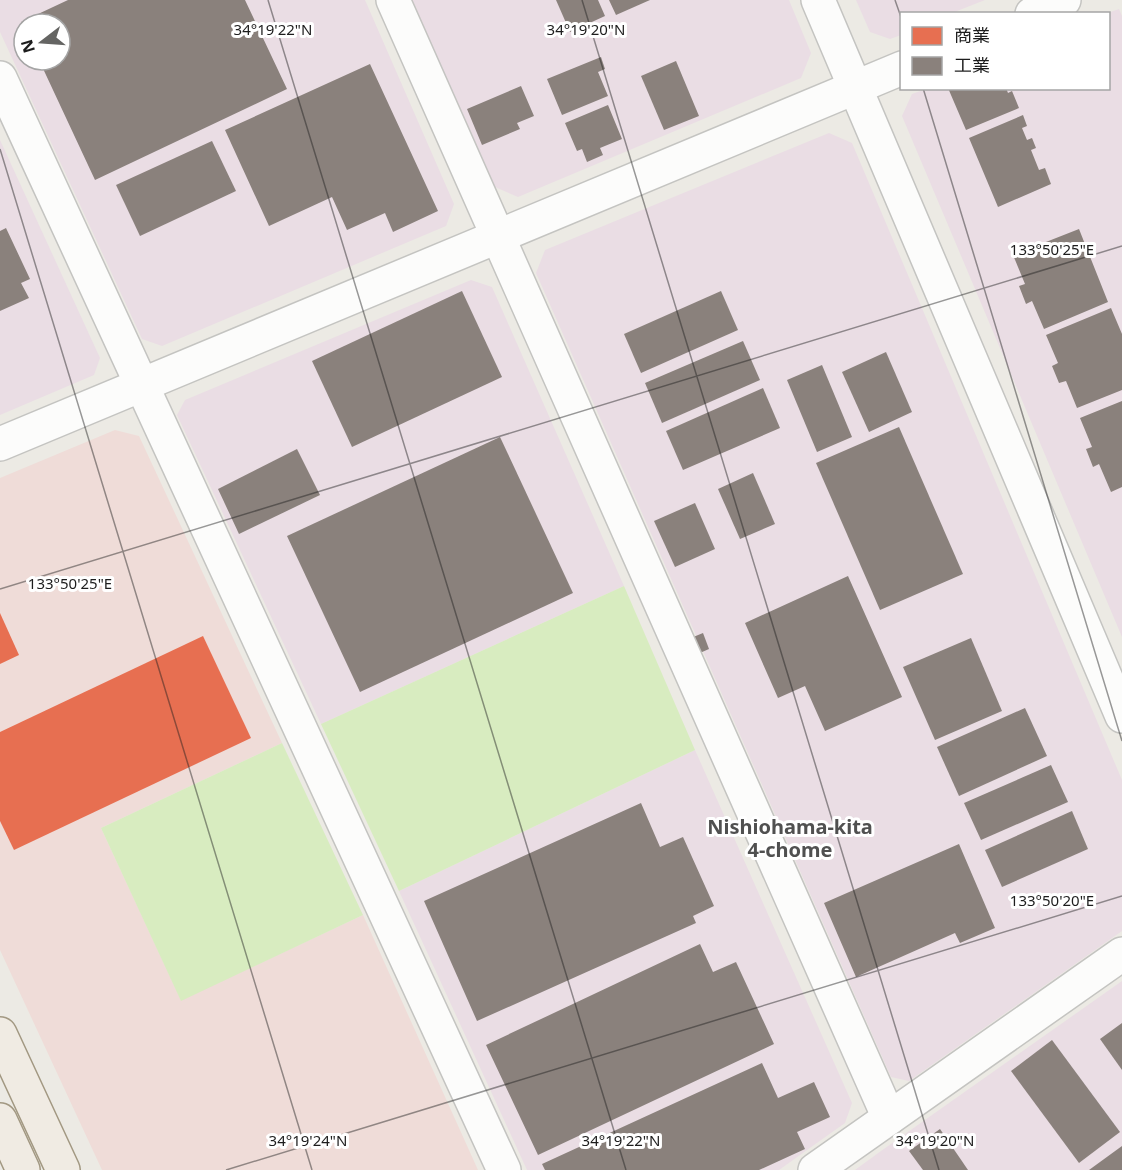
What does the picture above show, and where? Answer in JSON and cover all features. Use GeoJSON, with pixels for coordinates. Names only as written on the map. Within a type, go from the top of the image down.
{"type":"FeatureCollection","features":[{"type":"Feature","properties":{"kind":"main road"},"geometry":{"type":"LineString","coordinates":[[0,1034],[63,1170]]}},
{"type":"Feature","properties":{"kind":"main road"},"geometry":{"type":"LineString","coordinates":[[0,1120],[23,1170]]}},
{"type":"Feature","properties":{"kind":"street"},"geometry":{"type":"LineString","coordinates":[[393,0],[889,1118]]}},
{"type":"Feature","properties":{"kind":"street"},"geometry":{"type":"LineString","coordinates":[[818,0],[1122,716]]}},
{"type":"Feature","properties":{"kind":"street"},"geometry":{"type":"LineString","coordinates":[[1037,12],[1064,0]]}},
{"type":"Feature","properties":{"kind":"street"},"geometry":{"type":"LineString","coordinates":[[0,444],[900,69]]}},
{"type":"Feature","properties":{"kind":"street"},"geometry":{"type":"LineString","coordinates":[[0,78],[504,1170]]}},
{"type":"Feature","properties":{"kind":"street"},"geometry":{"type":"LineString","coordinates":[[815,1170],[1122,954]]}},
{"type":"Feature","properties":{"kind":"shaded area"},"geometry":{"type":"Polygon","coordinates":[[[0,0],[365,0],[454,204],[446,226],[162,346],[142,339],[19,72],[72,72],[72,12],[12,12],[12,58],[0,32],[0,0]]]}},
{"type":"Feature","properties":{"kind":"shaded area"},"geometry":{"type":"Polygon","coordinates":[[[412,0],[789,0],[811,53],[801,78],[518,197],[495,187],[412,0]]]}},
{"type":"Feature","properties":{"kind":"shaded area"},"geometry":{"type":"Polygon","coordinates":[[[856,0],[985,0],[955,12],[900,12],[900,35],[890,39],[870,32],[856,0]]]}},
{"type":"Feature","properties":{"kind":"shaded area"},"geometry":{"type":"Polygon","coordinates":[[[1119,9],[1122,16],[1122,637],[902,116],[912,94],[923,90],[1110,90],[1110,12],[1119,9]]]}},
{"type":"Feature","properties":{"kind":"shaded area"},"geometry":{"type":"Polygon","coordinates":[[[829,133],[852,143],[1122,780],[1122,931],[909,1081],[891,1077],[536,273],[545,250],[829,133]]]}},
{"type":"Feature","properties":{"kind":"shaded area"},"geometry":{"type":"Polygon","coordinates":[[[0,140],[100,358],[94,375],[0,415],[0,140]]]}},
{"type":"Feature","properties":{"kind":"shaded area"},"geometry":{"type":"Polygon","coordinates":[[[471,280],[492,287],[624,586],[321,724],[177,415],[185,400],[471,280]]]}},
{"type":"Feature","properties":{"kind":"shaded area"},"geometry":{"type":"Polygon","coordinates":[[[115,430],[139,436],[282,743],[101,828],[181,1000],[363,915],[478,1170],[102,1170],[0,950],[0,478],[115,430]]]}},
{"type":"Feature","properties":{"kind":"shaded area"},"geometry":{"type":"Polygon","coordinates":[[[695,750],[852,1103],[845,1123],[779,1170],[527,1170],[399,891],[695,750]]]}},
{"type":"Feature","properties":{"kind":"shaded area"},"geometry":{"type":"Polygon","coordinates":[[[1122,981],[1122,1170],[855,1170],[881,1151],[1122,981]]]}},
{"type":"Feature","properties":{"kind":"green space"},"geometry":{"type":"Polygon","coordinates":[[[624,586],[695,750],[399,891],[321,724],[624,586]]]}},
{"type":"Feature","properties":{"kind":"green space"},"geometry":{"type":"Polygon","coordinates":[[[282,743],[363,915],[181,1001],[101,828],[282,743]]]}},
{"type":"Feature","properties":{"kind":"building: 商業"},"geometry":{"type":"Polygon","coordinates":[[[0,613],[19,655],[0,664],[0,613]]]}},
{"type":"Feature","properties":{"kind":"building: 商業"},"geometry":{"type":"Polygon","coordinates":[[[203,636],[251,738],[14,850],[0,821],[0,732],[203,636]]]}},
{"type":"Feature","properties":{"kind":"building: 工業"},"geometry":{"type":"Polygon","coordinates":[[[68,0],[245,0],[287,89],[95,180],[45,72],[72,72],[72,12],[42,12],[68,0]]]}},
{"type":"Feature","properties":{"kind":"building: 工業"},"geometry":{"type":"Polygon","coordinates":[[[556,0],[598,0],[605,16],[570,32],[556,0]]]}},
{"type":"Feature","properties":{"kind":"building: 工業"},"geometry":{"type":"Polygon","coordinates":[[[609,0],[650,0],[616,15],[609,0]]]}},
{"type":"Feature","properties":{"kind":"building: 工業"},"geometry":{"type":"Polygon","coordinates":[[[601,57],[605,69],[598,72],[608,96],[562,115],[547,79],[601,57]]]}},
{"type":"Feature","properties":{"kind":"building: 工業"},"geometry":{"type":"Polygon","coordinates":[[[676,61],[699,116],[664,130],[641,76],[676,61]]]}},
{"type":"Feature","properties":{"kind":"building: 工業"},"geometry":{"type":"Polygon","coordinates":[[[370,64],[438,211],[393,232],[385,213],[347,230],[332,197],[269,226],[225,130],[370,64]]]}},
{"type":"Feature","properties":{"kind":"building: 工業"},"geometry":{"type":"Polygon","coordinates":[[[521,86],[534,116],[517,123],[520,129],[482,145],[467,109],[521,86]]]}},
{"type":"Feature","properties":{"kind":"building: 工業"},"geometry":{"type":"Polygon","coordinates":[[[949,90],[1007,90],[1008,93],[1012,91],[1019,108],[966,130],[949,90]]]}},
{"type":"Feature","properties":{"kind":"building: 工業"},"geometry":{"type":"Polygon","coordinates":[[[608,105],[622,139],[600,148],[603,155],[587,162],[582,149],[577,151],[565,123],[608,105]]]}},
{"type":"Feature","properties":{"kind":"building: 工業"},"geometry":{"type":"Polygon","coordinates":[[[1023,115],[1027,126],[1022,128],[1027,140],[1032,138],[1036,148],[1031,150],[1039,170],[1045,168],[1051,184],[998,207],[969,138],[1023,115]]]}},
{"type":"Feature","properties":{"kind":"building: 工業"},"geometry":{"type":"Polygon","coordinates":[[[212,141],[236,191],[140,236],[116,185],[212,141]]]}},
{"type":"Feature","properties":{"kind":"building: 工業"},"geometry":{"type":"Polygon","coordinates":[[[6,228],[30,279],[21,283],[29,298],[0,311],[0,231],[6,228]]]}},
{"type":"Feature","properties":{"kind":"building: 工業"},"geometry":{"type":"Polygon","coordinates":[[[1079,229],[1108,302],[1044,329],[1032,301],[1026,304],[1019,286],[1025,284],[1013,255],[1079,229]]]}},
{"type":"Feature","properties":{"kind":"building: 工業"},"geometry":{"type":"Polygon","coordinates":[[[462,291],[502,377],[352,447],[312,361],[462,291]]]}},
{"type":"Feature","properties":{"kind":"building: 工業"},"geometry":{"type":"Polygon","coordinates":[[[721,291],[738,330],[641,373],[624,334],[721,291]]]}},
{"type":"Feature","properties":{"kind":"building: 工業"},"geometry":{"type":"Polygon","coordinates":[[[1111,308],[1122,334],[1122,390],[1077,408],[1066,381],[1059,383],[1052,366],[1058,363],[1046,335],[1111,308]]]}},
{"type":"Feature","properties":{"kind":"building: 工業"},"geometry":{"type":"Polygon","coordinates":[[[743,341],[760,380],[662,423],[645,383],[743,341]]]}},
{"type":"Feature","properties":{"kind":"building: 工業"},"geometry":{"type":"Polygon","coordinates":[[[886,352],[912,412],[869,432],[842,372],[886,352]]]}},
{"type":"Feature","properties":{"kind":"building: 工業"},"geometry":{"type":"Polygon","coordinates":[[[822,365],[852,437],[817,452],[787,380],[822,365]]]}},
{"type":"Feature","properties":{"kind":"building: 工業"},"geometry":{"type":"Polygon","coordinates":[[[763,388],[780,428],[683,470],[666,431],[763,388]]]}},
{"type":"Feature","properties":{"kind":"building: 工業"},"geometry":{"type":"Polygon","coordinates":[[[1122,401],[1122,487],[1111,492],[1099,464],[1093,467],[1086,449],[1092,447],[1080,418],[1122,401]]]}},
{"type":"Feature","properties":{"kind":"building: 工業"},"geometry":{"type":"Polygon","coordinates":[[[899,427],[963,574],[880,610],[816,463],[899,427]]]}},
{"type":"Feature","properties":{"kind":"building: 工業"},"geometry":{"type":"Polygon","coordinates":[[[500,437],[573,593],[360,692],[287,536],[500,437]]]}},
{"type":"Feature","properties":{"kind":"building: 工業"},"geometry":{"type":"Polygon","coordinates":[[[297,449],[320,495],[239,534],[218,489],[297,449]]]}},
{"type":"Feature","properties":{"kind":"building: 工業"},"geometry":{"type":"Polygon","coordinates":[[[753,473],[775,524],[740,539],[718,489],[753,473]]]}},
{"type":"Feature","properties":{"kind":"building: 工業"},"geometry":{"type":"Polygon","coordinates":[[[695,503],[715,549],[675,567],[654,521],[695,503]]]}},
{"type":"Feature","properties":{"kind":"building: 工業"},"geometry":{"type":"Polygon","coordinates":[[[848,576],[902,697],[825,731],[805,686],[778,698],[745,623],[848,576]]]}},
{"type":"Feature","properties":{"kind":"building: 工業"},"geometry":{"type":"Polygon","coordinates":[[[703,633],[709,649],[693,656],[686,640],[703,633]]]}},
{"type":"Feature","properties":{"kind":"building: 工業"},"geometry":{"type":"Polygon","coordinates":[[[971,638],[1002,711],[935,740],[903,667],[971,638]]]}},
{"type":"Feature","properties":{"kind":"building: 工業"},"geometry":{"type":"Polygon","coordinates":[[[1025,708],[1047,756],[959,796],[937,747],[1025,708]]]}},
{"type":"Feature","properties":{"kind":"building: 工業"},"geometry":{"type":"Polygon","coordinates":[[[1051,765],[1068,802],[981,840],[964,803],[1051,765]]]}},
{"type":"Feature","properties":{"kind":"building: 工業"},"geometry":{"type":"Polygon","coordinates":[[[641,803],[660,847],[683,837],[714,906],[693,916],[696,923],[477,1021],[424,901],[641,803]]]}},
{"type":"Feature","properties":{"kind":"building: 工業"},"geometry":{"type":"Polygon","coordinates":[[[1072,811],[1088,849],[1002,887],[985,850],[1072,811]]]}},
{"type":"Feature","properties":{"kind":"building: 工業"},"geometry":{"type":"Polygon","coordinates":[[[959,844],[995,928],[960,943],[955,933],[856,977],[824,903],[959,844]]]}},
{"type":"Feature","properties":{"kind":"building: 工業"},"geometry":{"type":"Polygon","coordinates":[[[700,944],[713,972],[736,962],[774,1044],[538,1155],[486,1045],[700,944]]]}},
{"type":"Feature","properties":{"kind":"building: 工業"},"geometry":{"type":"Polygon","coordinates":[[[1122,1023],[1122,1070],[1100,1039],[1122,1023]]]}},
{"type":"Feature","properties":{"kind":"building: 工業"},"geometry":{"type":"Polygon","coordinates":[[[1052,1040],[1120,1132],[1079,1163],[1011,1071],[1052,1040]]]}},
{"type":"Feature","properties":{"kind":"building: 工業"},"geometry":{"type":"Polygon","coordinates":[[[762,1063],[778,1098],[814,1082],[830,1117],[797,1132],[805,1149],[759,1170],[545,1170],[542,1164],[762,1063]]]}},
{"type":"Feature","properties":{"kind":"building: 工業"},"geometry":{"type":"Polygon","coordinates":[[[940,1129],[968,1170],[923,1170],[909,1151],[940,1129]]]}},
{"type":"Feature","properties":{"kind":"building: 工業"},"geometry":{"type":"Polygon","coordinates":[[[1122,1146],[1122,1170],[1089,1170],[1122,1146]]]}},
{"type":"Feature","properties":{"kind":"district","name":"Nishiohama-kita 4-chome"},"geometry":{"type":"Point","coordinates":[790,838]}}]}
